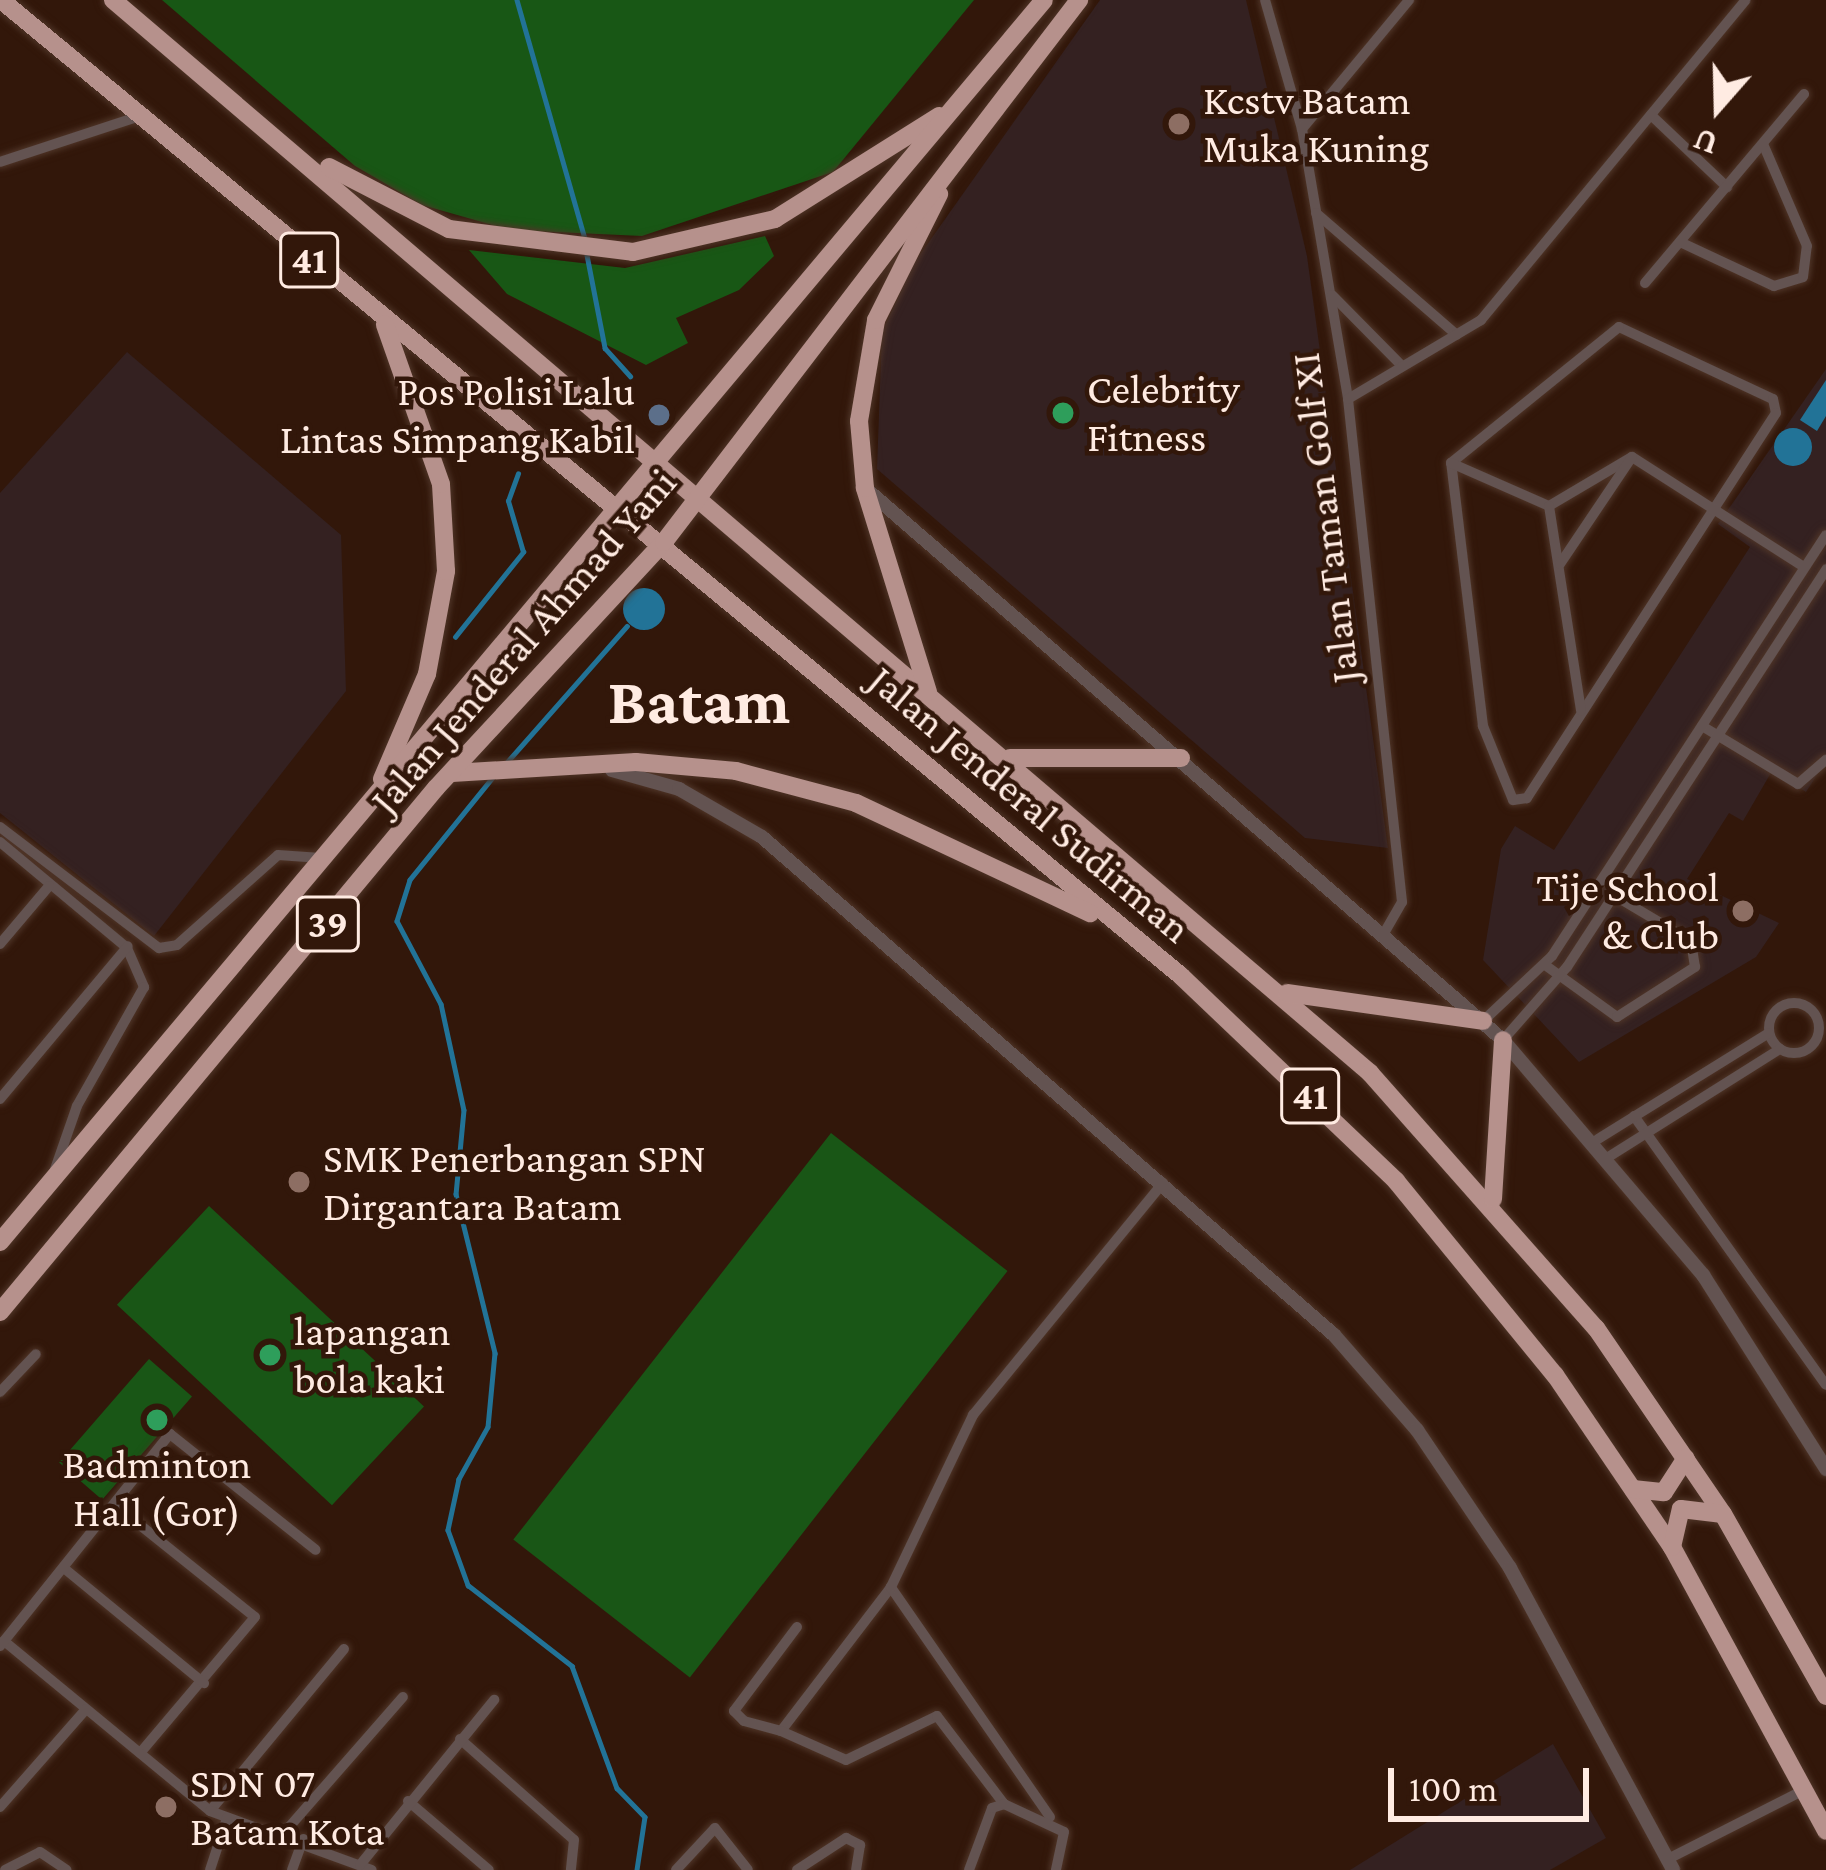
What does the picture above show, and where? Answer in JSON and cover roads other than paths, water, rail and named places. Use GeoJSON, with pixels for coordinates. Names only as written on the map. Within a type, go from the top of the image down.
{"type":"FeatureCollection","features":[{"type":"Feature","properties":{"kind":"highway","name":"Jalan Jenderal Sudirman"},"geometry":{"type":"LineString","coordinates":[[1,0],[384,322],[626,509],[1256,1042],[1396,1181],[1633,1489],[1672,1547],[1826,1831]]}},
{"type":"Feature","properties":{"kind":"highway","name":"Jalan Jenderal Sudirman"},"geometry":{"type":"LineString","coordinates":[[113,0],[1288,992],[1493,1199],[1686,1458],[1826,1696]]}},
{"type":"Feature","properties":{"kind":"highway","name":"Jalan Jenderal Ahmad Yani"},"geometry":{"type":"LineString","coordinates":[[0,1312],[444,781],[664,542],[1079,0]]}},
{"type":"Feature","properties":{"kind":"highway"},"geometry":{"type":"LineString","coordinates":[[1041,3],[1060,23]]}},
{"type":"Feature","properties":{"kind":"highway","name":"Jalan Jenderal Ahmad Yani"},"geometry":{"type":"LineString","coordinates":[[0,1242],[321,858],[626,509],[658,464],[1041,3]]}},
{"type":"Feature","properties":{"kind":"highway"},"geometry":{"type":"LineString","coordinates":[[191,63],[380,200],[449,229],[601,253],[695,244],[776,219],[879,163],[965,95]]}},
{"type":"Feature","properties":{"kind":"highway"},"geometry":{"type":"LineString","coordinates":[[928,692],[865,488],[859,421],[876,320],[992,108]]}},
{"type":"Feature","properties":{"kind":"highway"},"geometry":{"type":"LineString","coordinates":[[369,805],[427,674],[446,572],[441,484],[384,322]]}},
{"type":"Feature","properties":{"kind":"highway"},"geometry":{"type":"LineString","coordinates":[[1010,758],[1181,758]]}},
{"type":"Feature","properties":{"kind":"highway"},"geometry":{"type":"LineString","coordinates":[[408,763],[444,781],[520,765],[674,764],[799,786],[1111,922]]}},
{"type":"Feature","properties":{"kind":"highway"},"geometry":{"type":"LineString","coordinates":[[1288,992],[1483,1021]]}},
{"type":"Feature","properties":{"kind":"highway"},"geometry":{"type":"LineString","coordinates":[[1493,1199],[1503,1040]]}},
{"type":"Feature","properties":{"kind":"highway"},"geometry":{"type":"LineString","coordinates":[[1633,1489],[1664,1492],[1686,1458]]}},
{"type":"Feature","properties":{"kind":"highway"},"geometry":{"type":"LineString","coordinates":[[1672,1547],[1681,1509],[1723,1514]]}},
{"type":"Feature","properties":{"kind":"street","name":"Jalan Taman Golf XI"},"geometry":{"type":"LineString","coordinates":[[1264,0],[1302,129],[1348,399],[1402,902],[1385,931]]}},
{"type":"Feature","properties":{"kind":"street"},"geometry":{"type":"LineString","coordinates":[[1302,129],[1409,0]]}},
{"type":"Feature","properties":{"kind":"street"},"geometry":{"type":"LineString","coordinates":[[1348,399],[1457,335],[1746,0]]}},
{"type":"Feature","properties":{"kind":"street"},"geometry":{"type":"LineString","coordinates":[[1645,283],[1804,94]]}},
{"type":"Feature","properties":{"kind":"street"},"geometry":{"type":"LineString","coordinates":[[1651,115],[1726,187]]}},
{"type":"Feature","properties":{"kind":"street"},"geometry":{"type":"LineString","coordinates":[[0,163],[137,117]]}},
{"type":"Feature","properties":{"kind":"street"},"geometry":{"type":"LineString","coordinates":[[1680,242],[1774,286],[1803,277],[1810,256],[1762,144]]}},
{"type":"Feature","properties":{"kind":"street"},"geometry":{"type":"LineString","coordinates":[[1316,213],[1457,335]]}},
{"type":"Feature","properties":{"kind":"street"},"geometry":{"type":"LineString","coordinates":[[1331,293],[1401,365]]}},
{"type":"Feature","properties":{"kind":"street"},"geometry":{"type":"LineString","coordinates":[[1619,327],[1773,399],[1772,428],[1714,506],[1527,798],[1505,795],[1483,726],[1451,464],[1619,327]]}},
{"type":"Feature","properties":{"kind":"street"},"geometry":{"type":"LineString","coordinates":[[1632,457],[1804,567]]}},
{"type":"Feature","properties":{"kind":"street"},"geometry":{"type":"LineString","coordinates":[[1549,506],[1632,457]]}},
{"type":"Feature","properties":{"kind":"street"},"geometry":{"type":"LineString","coordinates":[[1559,564],[1632,457]]}},
{"type":"Feature","properties":{"kind":"street"},"geometry":{"type":"LineString","coordinates":[[1451,464],[1549,506]]}},
{"type":"Feature","properties":{"kind":"street"},"geometry":{"type":"LineString","coordinates":[[865,488],[1385,931],[1503,1040],[1598,1139],[1703,1275],[1826,1469]]}},
{"type":"Feature","properties":{"kind":"street"},"geometry":{"type":"LineString","coordinates":[[1549,506],[1581,711]]}},
{"type":"Feature","properties":{"kind":"street"},"geometry":{"type":"LineString","coordinates":[[1483,1021],[1545,965],[1826,535]]}},
{"type":"Feature","properties":{"kind":"street"},"geometry":{"type":"LineString","coordinates":[[1503,1040],[1557,979],[1826,569]]}},
{"type":"Feature","properties":{"kind":"street"},"geometry":{"type":"LineString","coordinates":[[1702,726],[1798,784],[1826,760]]}},
{"type":"Feature","properties":{"kind":"street"},"geometry":{"type":"LineString","coordinates":[[580,765],[679,789],[762,837],[1165,1180],[1334,1335],[1429,1445],[1549,1635],[1670,1864],[1804,1790]]}},
{"type":"Feature","properties":{"kind":"street"},"geometry":{"type":"LineString","coordinates":[[0,827],[50,886],[127,948],[143,998],[77,1106],[52,1181]]}},
{"type":"Feature","properties":{"kind":"street"},"geometry":{"type":"LineString","coordinates":[[0,842],[137,934],[177,945],[278,855],[321,858]]}},
{"type":"Feature","properties":{"kind":"street"},"geometry":{"type":"LineString","coordinates":[[1545,965],[1557,979],[1617,1017],[1695,967],[1691,941],[1599,885]]}},
{"type":"Feature","properties":{"kind":"street"},"geometry":{"type":"LineString","coordinates":[[0,944],[50,886]]}},
{"type":"Feature","properties":{"kind":"street"},"geometry":{"type":"LineString","coordinates":[[0,1099],[137,934]]}},
{"type":"Feature","properties":{"kind":"street"},"geometry":{"type":"LineString","coordinates":[[1598,1139],[1769,1033],[1789,1003],[1821,1017],[1822,1034],[1803,1051],[1780,1049],[1610,1156]]}},
{"type":"Feature","properties":{"kind":"street"},"geometry":{"type":"LineString","coordinates":[[1769,1033],[1780,1049]]}},
{"type":"Feature","properties":{"kind":"street"},"geometry":{"type":"LineString","coordinates":[[1634,1116],[1826,1385]]}},
{"type":"Feature","properties":{"kind":"street"},"geometry":{"type":"LineString","coordinates":[[781,1731],[891,1587],[973,1415],[1165,1180]]}},
{"type":"Feature","properties":{"kind":"street"},"geometry":{"type":"LineString","coordinates":[[0,1392],[36,1354]]}},
{"type":"Feature","properties":{"kind":"street"},"geometry":{"type":"LineString","coordinates":[[316,1550],[174,1434],[2,1644],[210,1811],[303,1839],[368,1868],[408,1801],[494,1700]]}},
{"type":"Feature","properties":{"kind":"street"},"geometry":{"type":"LineString","coordinates":[[115,1505],[251,1609],[249,1632],[140,1754]]}},
{"type":"Feature","properties":{"kind":"street"},"geometry":{"type":"LineString","coordinates":[[65,1569],[204,1683]]}},
{"type":"Feature","properties":{"kind":"street"},"geometry":{"type":"LineString","coordinates":[[891,1587],[1064,1832],[1056,1870]]}},
{"type":"Feature","properties":{"kind":"street"},"geometry":{"type":"LineString","coordinates":[[797,1627],[734,1712],[846,1760],[937,1716],[1004,1804]]}},
{"type":"Feature","properties":{"kind":"street"},"geometry":{"type":"LineString","coordinates":[[210,1811],[344,1649]]}},
{"type":"Feature","properties":{"kind":"street"},"geometry":{"type":"LineString","coordinates":[[283,1834],[403,1697]]}},
{"type":"Feature","properties":{"kind":"street"},"geometry":{"type":"LineString","coordinates":[[0,1808],[86,1709]]}},
{"type":"Feature","properties":{"kind":"street"},"geometry":{"type":"LineString","coordinates":[[460,1739],[574,1840],[571,1870]]}},
{"type":"Feature","properties":{"kind":"street"},"geometry":{"type":"LineString","coordinates":[[408,1801],[489,1870]]}},
{"type":"Feature","properties":{"kind":"street"},"geometry":{"type":"LineString","coordinates":[[969,1870],[992,1808],[1004,1804],[1050,1817]]}},
{"type":"Feature","properties":{"kind":"street"},"geometry":{"type":"LineString","coordinates":[[211,1870],[227,1818]]}},
{"type":"Feature","properties":{"kind":"street"},"geometry":{"type":"LineString","coordinates":[[676,1870],[715,1828],[748,1870]]}},
{"type":"Feature","properties":{"kind":"street"},"geometry":{"type":"LineString","coordinates":[[797,1870],[846,1838],[860,1845],[856,1870]]}},
{"type":"Feature","properties":{"kind":"street"},"geometry":{"type":"LineString","coordinates":[[292,1870],[303,1839]]}},
{"type":"Feature","properties":{"kind":"street"},"geometry":{"type":"LineString","coordinates":[[4,1865],[40,1852],[67,1870]]}},
{"type":"Feature","properties":{"kind":"water"},"geometry":{"type":"Polygon","coordinates":[[[1826,380],[1826,416],[1817,431],[1800,420],[1826,380]]]}},
{"type":"Feature","properties":{"kind":"water"},"geometry":{"type":"Polygon","coordinates":[[[1793,428],[1806,434],[1812,447],[1806,460],[1793,466],[1780,460],[1774,447],[1780,434],[1793,428]]]}},
{"type":"Feature","properties":{"kind":"water"},"geometry":{"type":"Polygon","coordinates":[[[644,588],[659,594],[665,609],[659,624],[644,630],[629,624],[623,609],[629,594],[644,588]]]}},
{"type":"Feature","properties":{"kind":"waterway"},"geometry":{"type":"LineString","coordinates":[[517,0],[585,238]]}},
{"type":"Feature","properties":{"kind":"waterway"},"geometry":{"type":"LineString","coordinates":[[587,255],[605,348],[630,376]]}},
{"type":"Feature","properties":{"kind":"waterway"},"geometry":{"type":"LineString","coordinates":[[455,637],[523,552],[508,501],[518,474]]}},
{"type":"Feature","properties":{"kind":"waterway"},"geometry":{"type":"LineString","coordinates":[[507,762],[627,626]]}},
{"type":"Feature","properties":{"kind":"waterway"},"geometry":{"type":"LineString","coordinates":[[495,775],[410,880],[397,921],[441,1004],[464,1110],[456,1194],[495,1353],[488,1427],[459,1479],[448,1530],[468,1585],[572,1666],[617,1788],[645,1817],[637,1870]]}},
{"type":"Feature","properties":{"kind":"place","name":"Kcstv Batam Muka Kuning"},"geometry":{"type":"Point","coordinates":[1179,124]}},
{"type":"Feature","properties":{"kind":"place","name":"Celebrity Fitness"},"geometry":{"type":"Point","coordinates":[1063,413]}},
{"type":"Feature","properties":{"kind":"place","name":"Pos Polisi Lalu Lintas Simpang Kabil"},"geometry":{"type":"Point","coordinates":[659,415]}},
{"type":"Feature","properties":{"kind":"place","name":"Tije School & Club"},"geometry":{"type":"Point","coordinates":[1743,911]}},
{"type":"Feature","properties":{"kind":"place","name":"SMK Penerbangan SPN Dirgantara Batam"},"geometry":{"type":"Point","coordinates":[299,1182]}},
{"type":"Feature","properties":{"kind":"place","name":"lapangan bola kaki"},"geometry":{"type":"Point","coordinates":[270,1355]}},
{"type":"Feature","properties":{"kind":"place","name":"Badminton Hall (Gor)"},"geometry":{"type":"Point","coordinates":[157,1420]}},
{"type":"Feature","properties":{"kind":"place","name":"SDN 07 Batam Kota"},"geometry":{"type":"Point","coordinates":[166,1807]}},
{"type":"Feature","properties":{"kind":"district","name":"Batam"},"geometry":{"type":"Point","coordinates":[699,701]}}]}
